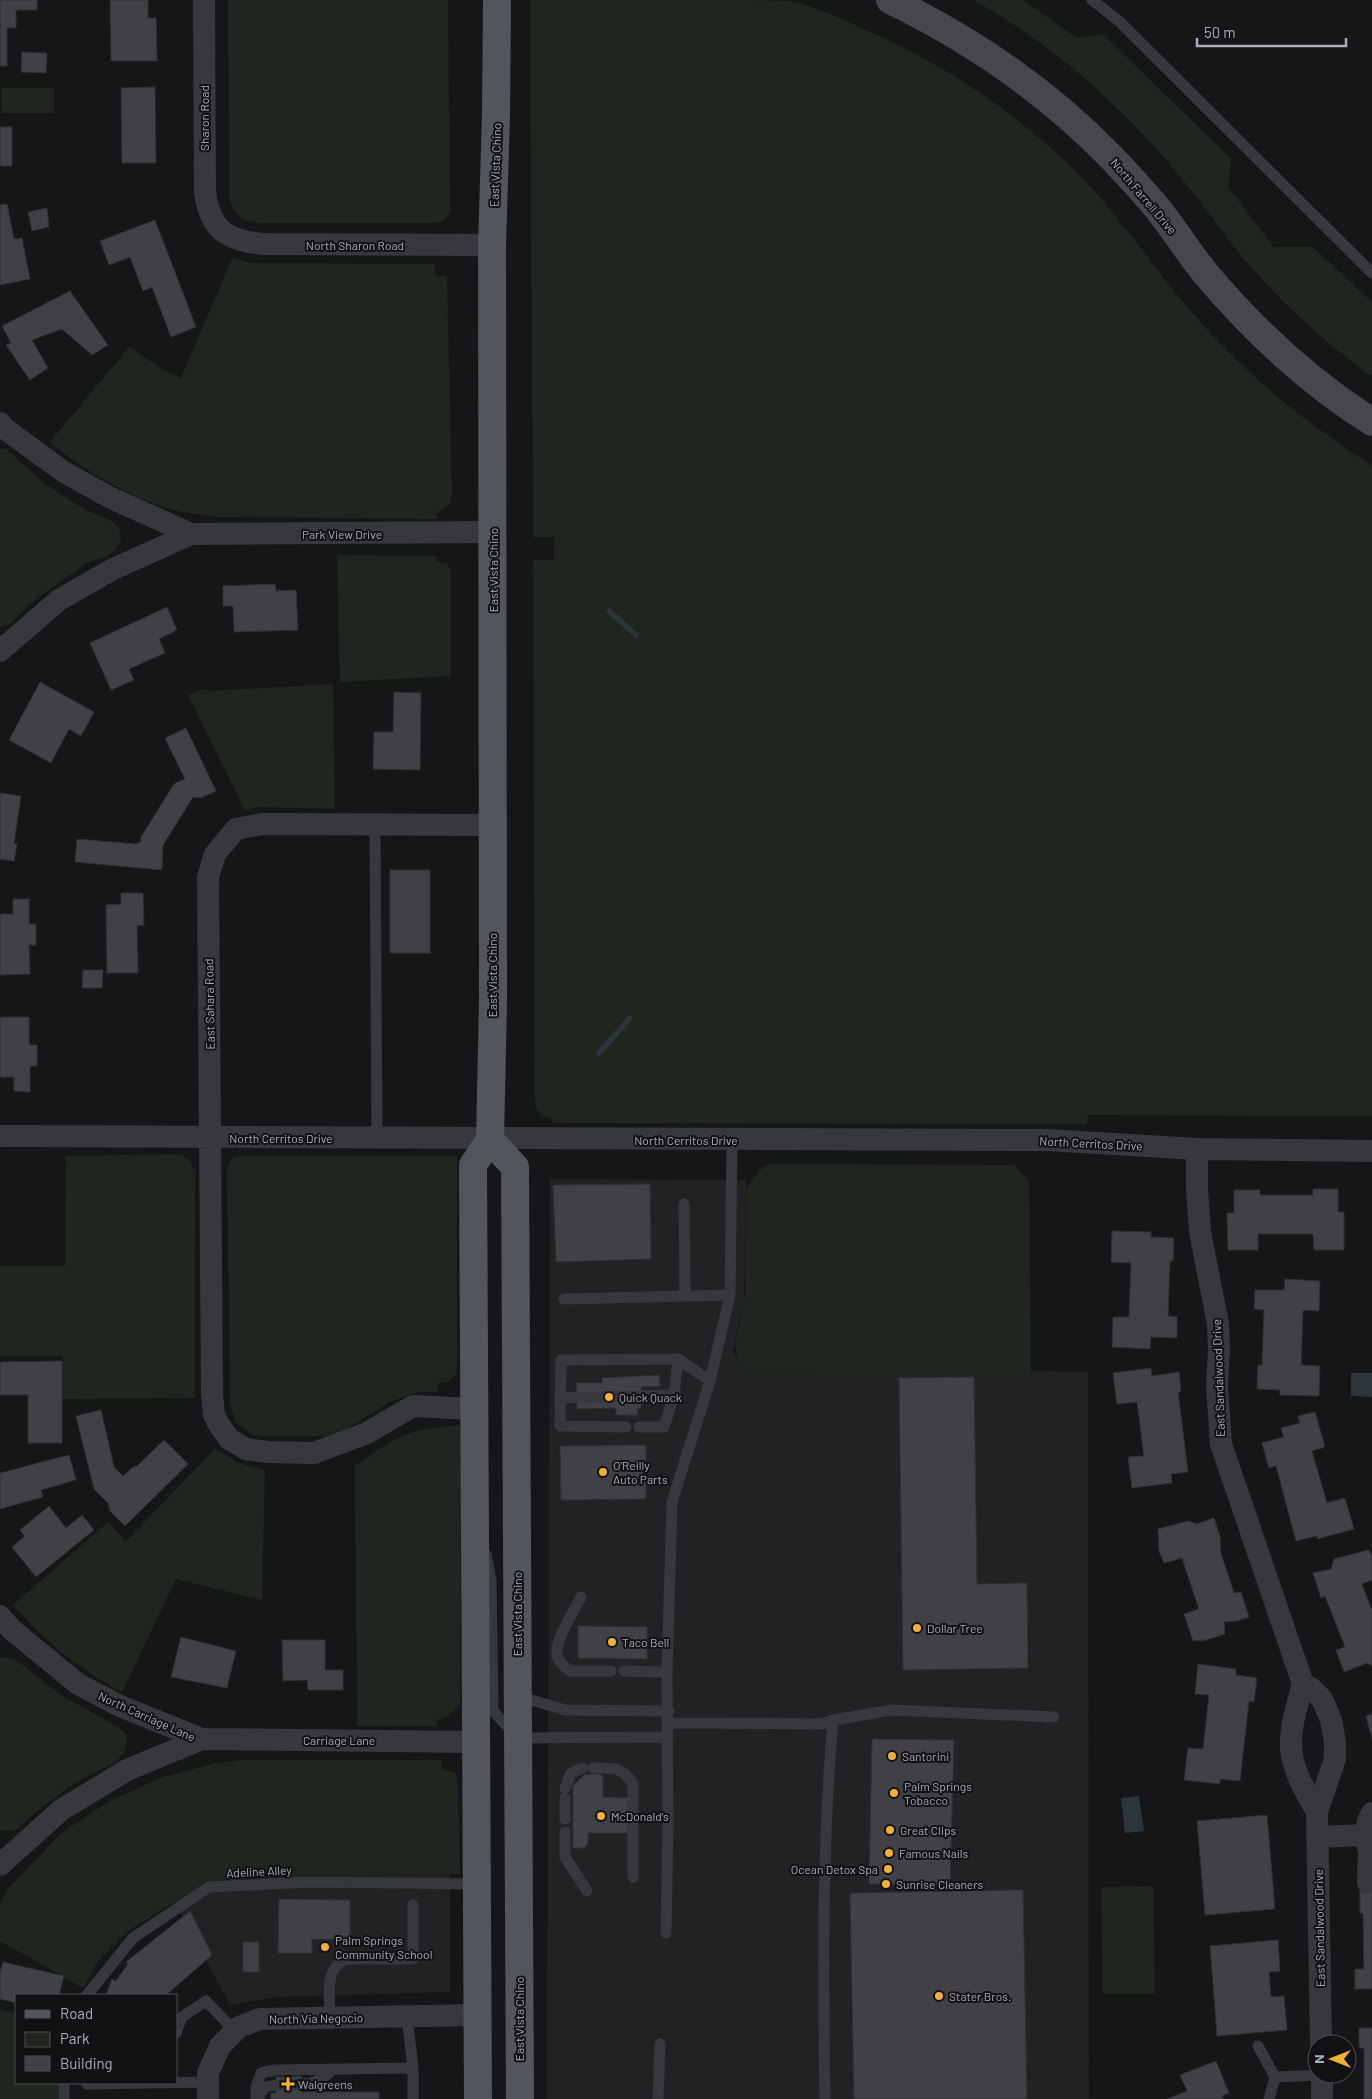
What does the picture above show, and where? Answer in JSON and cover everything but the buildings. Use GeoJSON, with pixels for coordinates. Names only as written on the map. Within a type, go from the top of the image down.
{"type":"FeatureCollection","features":[{"type":"Feature","properties":{"kind":"main road","name":"East Vista Chino"},"geometry":{"type":"LineString","coordinates":[[497,0],[492,245],[493,1001],[490,1140],[515,1166],[520,2099]]}},
{"type":"Feature","properties":{"kind":"main road"},"geometry":{"type":"LineString","coordinates":[[478,2099],[476,2015],[477,1742],[473,1165],[490,1140]]}},
{"type":"Feature","properties":{"kind":"street","name":"Sharon Road"},"geometry":{"type":"LineString","coordinates":[[204,0],[205,192],[210,214],[221,231]]}},
{"type":"Feature","properties":{"kind":"street","name":"North Farrell Drive"},"geometry":{"type":"LineString","coordinates":[[890,0],[928,18],[972,45],[1024,79],[1067,114],[1111,157],[1161,213],[1204,272],[1243,315],[1275,347],[1317,383],[1372,422]]}},
{"type":"Feature","properties":{"kind":"street","name":"North Sharon Road"},"geometry":{"type":"LineString","coordinates":[[221,231],[241,241],[264,244],[492,245]]}},
{"type":"Feature","properties":{"kind":"street","name":"Park View Drive"},"geometry":{"type":"LineString","coordinates":[[0,423],[64,472],[109,497],[191,534]]}},
{"type":"Feature","properties":{"kind":"street","name":"Park View Drive"},"geometry":{"type":"LineString","coordinates":[[0,651],[59,600],[113,569],[191,534],[493,532]]}},
{"type":"Feature","properties":{"kind":"street","name":"East Sahara Road"},"geometry":{"type":"LineString","coordinates":[[475,1409],[413,1406],[367,1433],[314,1452],[256,1451],[236,1445],[218,1423],[212,1404],[208,877],[215,854],[236,829],[262,824],[492,825]]}},
{"type":"Feature","properties":{"kind":"street","name":"North Cerritos Drive"},"geometry":{"type":"LineString","coordinates":[[0,1136],[490,1140],[1047,1140],[1197,1149],[1372,1151]]}},
{"type":"Feature","properties":{"kind":"street","name":"East Sandalwood Drive"},"geometry":{"type":"LineString","coordinates":[[1197,1149],[1196,1190],[1200,1232],[1218,1324],[1217,1386],[1221,1444],[1302,1684],[1295,1712],[1290,1746],[1296,1772],[1317,1812]]}},
{"type":"Feature","properties":{"kind":"street","name":"North Carriage Lane"},"geometry":{"type":"LineString","coordinates":[[0,1616],[11,1630],[78,1684],[120,1706],[202,1739]]}},
{"type":"Feature","properties":{"kind":"street","name":"East Sandalwood Drive"},"geometry":{"type":"LineString","coordinates":[[1302,1684],[1311,1688],[1322,1699],[1331,1720],[1336,1742],[1335,1759],[1317,1812],[1321,2034]]}},
{"type":"Feature","properties":{"kind":"street","name":"Carriage Lane"},"geometry":{"type":"LineString","coordinates":[[202,1739],[477,1742]]}},
{"type":"Feature","properties":{"kind":"street","name":"North Carriage Lane"},"geometry":{"type":"LineString","coordinates":[[0,1865],[61,1810],[127,1770],[202,1739]]}},
{"type":"Feature","properties":{"kind":"street"},"geometry":{"type":"LineString","coordinates":[[1368,1883],[1369,1852],[1365,1835],[1372,1813]]}},
{"type":"Feature","properties":{"kind":"street"},"geometry":{"type":"LineString","coordinates":[[1317,1838],[1365,1835]]}},
{"type":"Feature","properties":{"kind":"street","name":"North Via Negocio"},"geometry":{"type":"LineString","coordinates":[[208,2090],[208,2073],[220,2046],[239,2027],[260,2019],[476,2015]]}},
{"type":"Feature","properties":{"kind":"street"},"geometry":{"type":"LineString","coordinates":[[1322,2084],[1322,2099]]}},
{"type":"Feature","properties":{"kind":"lane"},"geometry":{"type":"LineString","coordinates":[[1092,0],[1119,21],[1372,273]]}},
{"type":"Feature","properties":{"kind":"lane"},"geometry":{"type":"LineString","coordinates":[[375,823],[377,1139]]}},
{"type":"Feature","properties":{"kind":"lane"},"geometry":{"type":"LineString","coordinates":[[666,1933],[669,1717],[667,1672],[672,1502],[710,1381],[730,1295],[732,1140]]}},
{"type":"Feature","properties":{"kind":"lane"},"geometry":{"type":"LineString","coordinates":[[684,1204],[685,1296]]}},
{"type":"Feature","properties":{"kind":"lane"},"geometry":{"type":"LineString","coordinates":[[564,1299],[730,1295]]}},
{"type":"Feature","properties":{"kind":"lane"},"geometry":{"type":"LineString","coordinates":[[626,1427],[560,1426],[561,1360],[678,1359],[710,1381]]}},
{"type":"Feature","properties":{"kind":"lane"},"geometry":{"type":"LineString","coordinates":[[639,1427],[664,1427],[674,1395],[678,1359]]}},
{"type":"Feature","properties":{"kind":"lane"},"geometry":{"type":"LineString","coordinates":[[560,1398],[674,1395]]}},
{"type":"Feature","properties":{"kind":"lane"},"geometry":{"type":"LineString","coordinates":[[476,1501],[491,1580],[493,1710],[518,1738],[668,1738]]}},
{"type":"Feature","properties":{"kind":"lane"},"geometry":{"type":"LineString","coordinates":[[581,1597],[558,1642],[557,1654],[560,1662],[570,1671],[611,1671]]}},
{"type":"Feature","properties":{"kind":"lane"},"geometry":{"type":"LineString","coordinates":[[624,1671],[667,1672]]}},
{"type":"Feature","properties":{"kind":"lane"},"geometry":{"type":"LineString","coordinates":[[518,1696],[565,1710],[822,1724],[833,1720],[876,1712],[908,1710],[1054,1717]]}},
{"type":"Feature","properties":{"kind":"lane"},"geometry":{"type":"LineString","coordinates":[[825,2099],[824,1899],[828,1772],[833,1720]]}},
{"type":"Feature","properties":{"kind":"lane"},"geometry":{"type":"LineString","coordinates":[[565,1819],[565,1793],[571,1774],[588,1768],[616,1768],[627,1774],[633,1784],[634,1877]]}},
{"type":"Feature","properties":{"kind":"lane"},"geometry":{"type":"LineString","coordinates":[[565,1832],[565,1857],[587,1891]]}},
{"type":"Feature","properties":{"kind":"lane","name":"Adeline Alley"},"geometry":{"type":"LineString","coordinates":[[88,1994],[133,1938],[209,1888],[312,1882],[476,1884]]}},
{"type":"Feature","properties":{"kind":"lane"},"geometry":{"type":"LineString","coordinates":[[330,2018],[331,1973],[337,1963],[347,1959],[413,1959],[413,1905]]}},
{"type":"Feature","properties":{"kind":"lane"},"geometry":{"type":"LineString","coordinates":[[178,2028],[182,2017],[206,2001],[235,2031]]}},
{"type":"Feature","properties":{"kind":"lane"},"geometry":{"type":"LineString","coordinates":[[407,2017],[413,2068],[413,2099]]}},
{"type":"Feature","properties":{"kind":"lane"},"geometry":{"type":"LineString","coordinates":[[658,2099],[660,2044]]}},
{"type":"Feature","properties":{"kind":"lane"},"geometry":{"type":"LineString","coordinates":[[1258,2046],[1275,2077],[1269,2099]]}},
{"type":"Feature","properties":{"kind":"lane"},"geometry":{"type":"LineString","coordinates":[[256,2099],[256,2088],[261,2073],[275,2070],[413,2068]]}},
{"type":"Feature","properties":{"kind":"lane"},"geometry":{"type":"LineString","coordinates":[[1275,2077],[1307,2076]]}},
{"type":"Feature","properties":{"kind":"lane"},"geometry":{"type":"LineString","coordinates":[[64,2084],[64,2099]]}},
{"type":"Feature","properties":{"kind":"lane"},"geometry":{"type":"LineString","coordinates":[[165,2084],[208,2090]]}},
{"type":"Feature","properties":{"kind":"shaded area"},"geometry":{"type":"Polygon","coordinates":[[[550,1179],[746,1180],[744,1298],[733,1351],[743,1366],[1088,1372],[1089,2099],[547,2099],[550,1179]]]}},
{"type":"Feature","properties":{"kind":"shaded area"},"geometry":{"type":"Polygon","coordinates":[[[1351,1373],[1372,1373],[1372,1397],[1351,1396],[1351,1373]]]}},
{"type":"Feature","properties":{"kind":"shaded area"},"geometry":{"type":"Polygon","coordinates":[[[1139,1796],[1144,1831],[1125,1833],[1121,1798],[1139,1796]]]}},
{"type":"Feature","properties":{"kind":"shaded area","name":"Palm Springs Community School"},"geometry":{"type":"Polygon","coordinates":[[[450,1874],[450,1992],[275,1997],[230,2005],[175,1902],[210,1883],[265,1876],[450,1874]]]}},
{"type":"Feature","properties":{"kind":"green space"},"geometry":{"type":"Polygon","coordinates":[[[228,0],[448,0],[450,212],[445,219],[437,223],[263,223],[250,222],[238,215],[229,199],[228,0]]]}},
{"type":"Feature","properties":{"kind":"green space"},"geometry":{"type":"Polygon","coordinates":[[[530,0],[790,1],[833,15],[919,56],[978,91],[1006,111],[1059,156],[1098,195],[1190,310],[1231,354],[1298,414],[1372,465],[1372,1116],[1088,1115],[1087,1124],[553,1123],[552,1119],[538,1111],[535,1105],[533,560],[554,560],[554,537],[533,537],[530,0]]]}},
{"type":"Feature","properties":{"kind":"green space"},"geometry":{"type":"Polygon","coordinates":[[[973,0],[1023,0],[1077,38],[1103,34],[1231,159],[1228,187],[1274,247],[1313,247],[1372,302],[1372,377],[1321,336],[1273,292],[1236,249],[1157,149],[1110,101],[1030,36],[973,0]]]}},
{"type":"Feature","properties":{"kind":"green space"},"geometry":{"type":"Polygon","coordinates":[[[1,88],[54,88],[54,113],[2,113],[1,88]]]}},
{"type":"Feature","properties":{"kind":"green space"},"geometry":{"type":"Polygon","coordinates":[[[233,257],[249,263],[435,264],[435,275],[447,277],[452,493],[450,504],[438,512],[437,519],[216,517],[182,512],[147,501],[112,484],[79,464],[50,442],[129,347],[164,370],[181,378],[233,257]]]}},
{"type":"Feature","properties":{"kind":"green space"},"geometry":{"type":"Polygon","coordinates":[[[0,449],[6,449],[44,483],[87,511],[110,520],[119,528],[121,539],[116,549],[106,557],[87,563],[37,598],[8,626],[0,627],[0,449]]]}},
{"type":"Feature","properties":{"kind":"green space"},"geometry":{"type":"Polygon","coordinates":[[[337,555],[437,556],[436,562],[447,563],[451,571],[451,676],[340,682],[337,555]]]}},
{"type":"Feature","properties":{"kind":"green space"},"geometry":{"type":"Polygon","coordinates":[[[333,684],[335,809],[257,807],[245,811],[188,694],[203,689],[208,691],[333,684]]]}},
{"type":"Feature","properties":{"kind":"green space"},"geometry":{"type":"Polygon","coordinates":[[[181,1154],[190,1161],[195,1172],[195,1398],[63,1399],[63,1356],[0,1356],[0,1266],[65,1266],[66,1156],[181,1154]]]}},
{"type":"Feature","properties":{"kind":"green space"},"geometry":{"type":"Polygon","coordinates":[[[241,1156],[457,1156],[457,1369],[455,1376],[447,1382],[439,1383],[437,1392],[419,1392],[392,1401],[343,1431],[326,1436],[254,1436],[236,1423],[230,1403],[227,1167],[233,1158],[241,1156]]]}},
{"type":"Feature","properties":{"kind":"green space"},"geometry":{"type":"Polygon","coordinates":[[[768,1164],[1014,1165],[1029,1182],[1031,1372],[1021,1379],[765,1374],[746,1369],[738,1359],[735,1346],[745,1295],[746,1189],[760,1170],[768,1164]]]}},
{"type":"Feature","properties":{"kind":"green space"},"geometry":{"type":"Polygon","coordinates":[[[461,1425],[460,1704],[447,1717],[437,1720],[437,1726],[357,1726],[355,1465],[385,1445],[403,1436],[431,1428],[461,1425]]]}},
{"type":"Feature","properties":{"kind":"green space"},"geometry":{"type":"Polygon","coordinates":[[[215,1449],[238,1463],[265,1470],[262,1600],[176,1579],[122,1692],[91,1674],[63,1653],[13,1605],[108,1522],[126,1541],[215,1449]]]}},
{"type":"Feature","properties":{"kind":"green space"},"geometry":{"type":"Polygon","coordinates":[[[0,1657],[15,1659],[61,1695],[118,1727],[124,1732],[127,1741],[124,1752],[117,1761],[73,1784],[27,1819],[19,1828],[11,1831],[0,1830],[0,1657]]]}},
{"type":"Feature","properties":{"kind":"green space"},"geometry":{"type":"Polygon","coordinates":[[[242,1760],[441,1760],[442,1769],[456,1773],[460,1874],[265,1876],[210,1883],[164,1908],[127,1932],[98,1961],[83,1988],[0,1941],[0,1903],[8,1889],[60,1834],[111,1800],[163,1777],[213,1764],[242,1760]]]}},
{"type":"Feature","properties":{"kind":"green space"},"geometry":{"type":"Polygon","coordinates":[[[1153,1886],[1155,1994],[1103,1994],[1101,1887],[1153,1886]]]}},
{"type":"Feature","properties":{"kind":"green space"},"geometry":{"type":"Polygon","coordinates":[[[0,2009],[15,2014],[15,2084],[58,2084],[58,2099],[0,2099],[0,2009]]]}},
{"type":"Feature","properties":{"kind":"waterway"},"geometry":{"type":"LineString","coordinates":[[609,611],[636,635]]}},
{"type":"Feature","properties":{"kind":"waterway"},"geometry":{"type":"LineString","coordinates":[[599,1053],[630,1018]]}},
{"type":"Feature","properties":{"kind":"place","name":"Quick Quack"},"geometry":{"type":"Point","coordinates":[609,1397]}},
{"type":"Feature","properties":{"kind":"place","name":"O'Reilly Auto Parts"},"geometry":{"type":"Point","coordinates":[603,1472]}},
{"type":"Feature","properties":{"kind":"place","name":"Dollar Tree"},"geometry":{"type":"Point","coordinates":[917,1628]}},
{"type":"Feature","properties":{"kind":"place","name":"Taco Bell"},"geometry":{"type":"Point","coordinates":[612,1642]}},
{"type":"Feature","properties":{"kind":"place","name":"Santorini"},"geometry":{"type":"Point","coordinates":[892,1756]}},
{"type":"Feature","properties":{"kind":"place","name":"Palm Springs Tobacco"},"geometry":{"type":"Point","coordinates":[894,1793]}},
{"type":"Feature","properties":{"kind":"place","name":"McDonald's"},"geometry":{"type":"Point","coordinates":[601,1816]}},
{"type":"Feature","properties":{"kind":"place","name":"Great Clips"},"geometry":{"type":"Point","coordinates":[890,1830]}},
{"type":"Feature","properties":{"kind":"place","name":"Famous Nails"},"geometry":{"type":"Point","coordinates":[889,1853]}},
{"type":"Feature","properties":{"kind":"place","name":"Ocean Detox Spa"},"geometry":{"type":"Point","coordinates":[888,1869]}},
{"type":"Feature","properties":{"kind":"place","name":"Sunrise Cleaners"},"geometry":{"type":"Point","coordinates":[886,1884]}},
{"type":"Feature","properties":{"kind":"place","name":"Palm Springs Community School"},"geometry":{"type":"Point","coordinates":[325,1947]}},
{"type":"Feature","properties":{"kind":"place","name":"Stater Bros."},"geometry":{"type":"Point","coordinates":[939,1996]}},
{"type":"Feature","properties":{"kind":"place","name":"Walgreens"},"geometry":{"type":"Point","coordinates":[288,2084]}}]}
